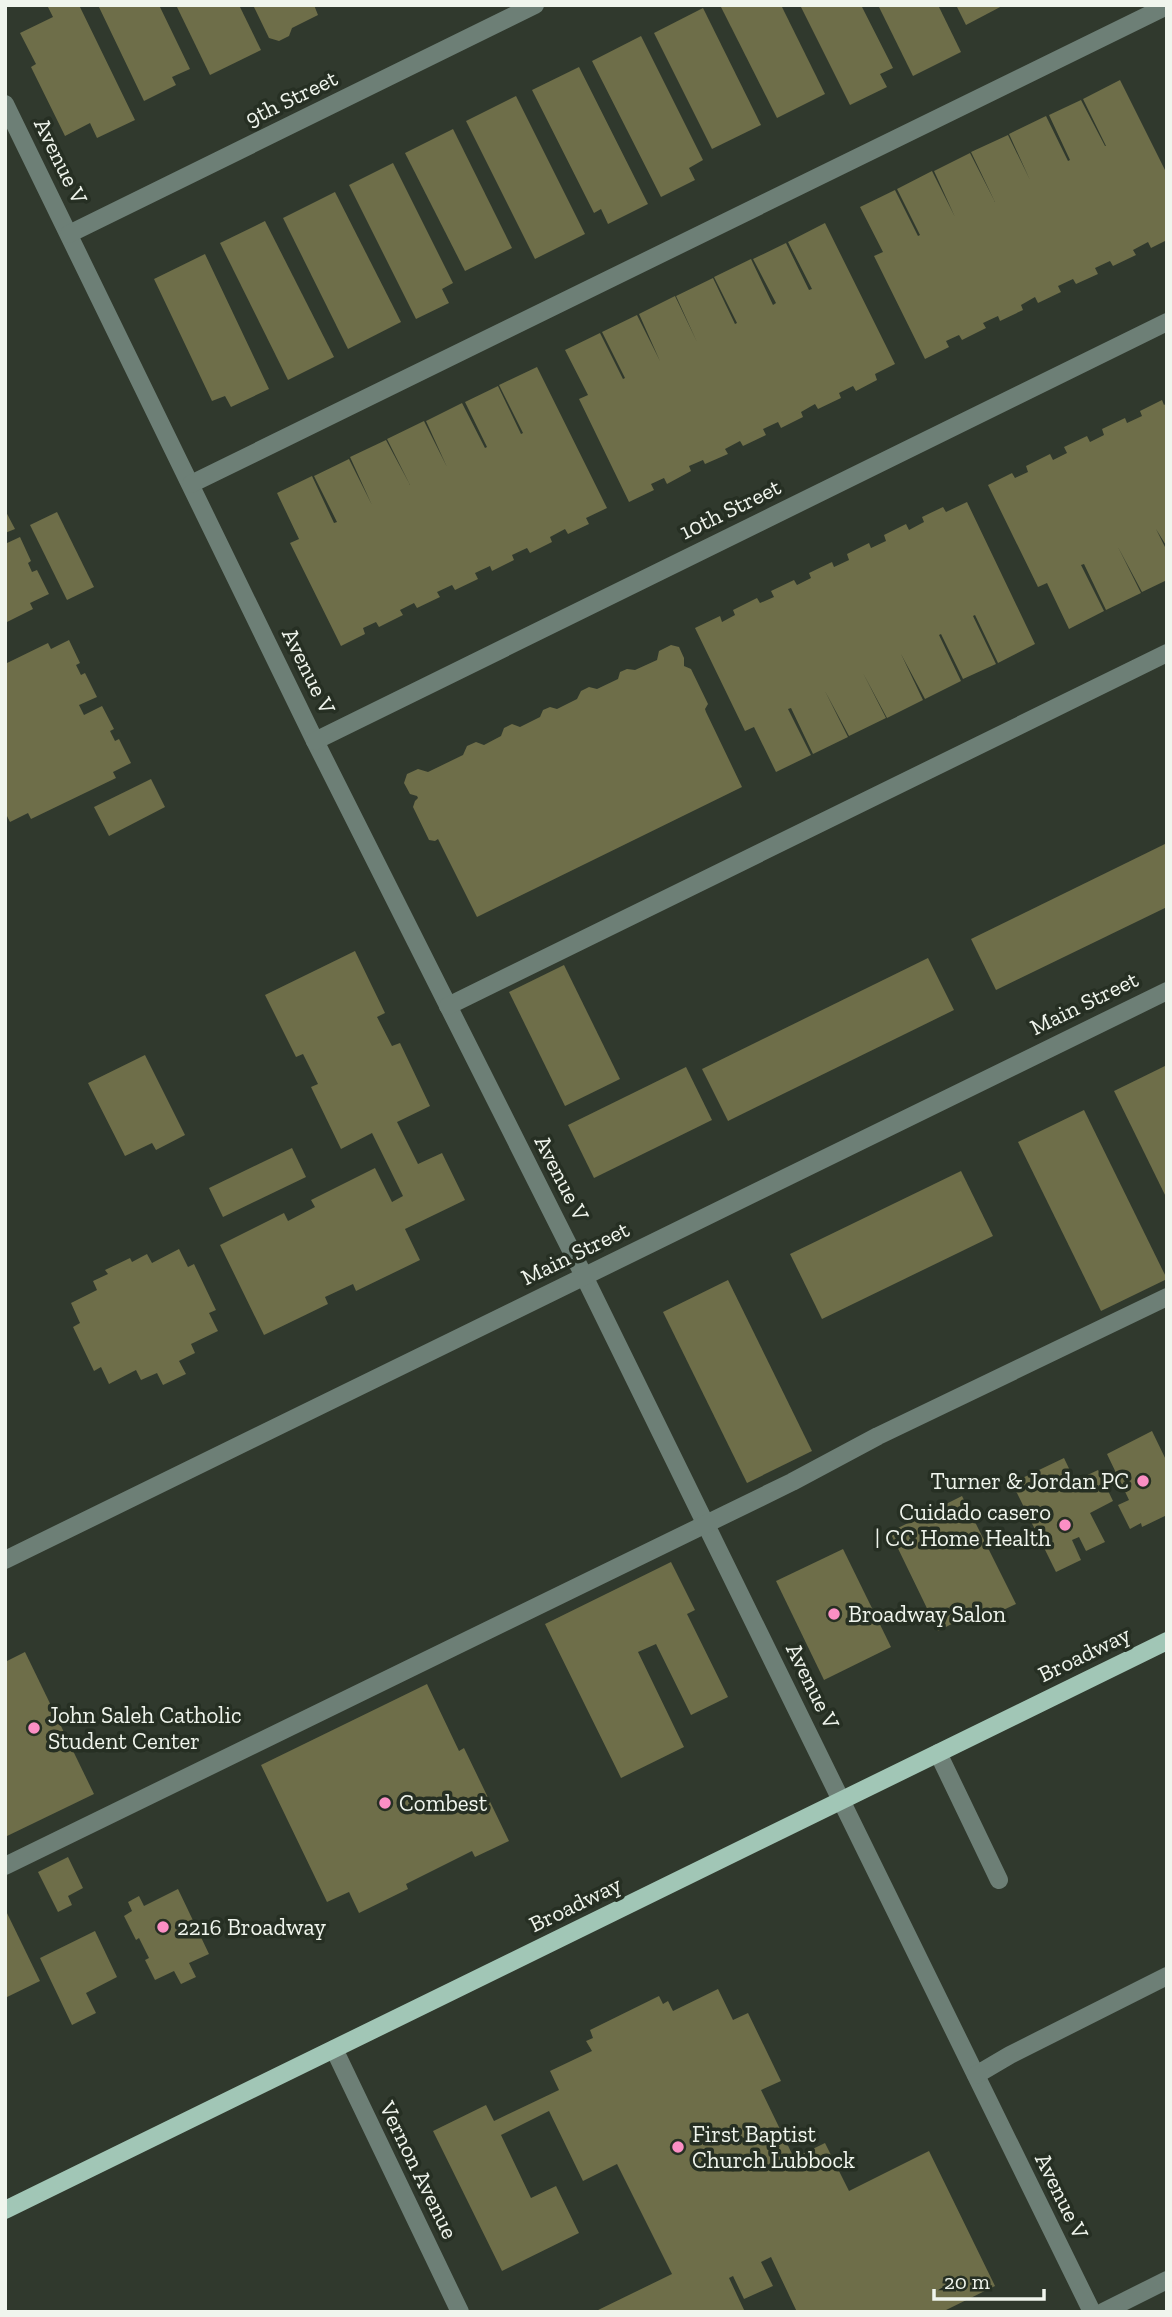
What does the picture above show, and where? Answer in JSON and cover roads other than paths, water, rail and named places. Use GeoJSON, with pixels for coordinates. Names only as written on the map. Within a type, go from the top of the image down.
{"type":"FeatureCollection","features":[{"type":"Feature","properties":{"kind":"main road","name":"Broadway"},"geometry":{"type":"LineString","coordinates":[[5,2210],[1167,1641]]}},
{"type":"Feature","properties":{"kind":"street","name":"9th Street"},"geometry":{"type":"LineString","coordinates":[[69,234],[535,5]]}},
{"type":"Feature","properties":{"kind":"street"},"geometry":{"type":"LineString","coordinates":[[191,484],[1167,6]]}},
{"type":"Feature","properties":{"kind":"street","name":"Avenue V"},"geometry":{"type":"LineString","coordinates":[[5,104],[315,741],[584,1276],[1092,2312]]}},
{"type":"Feature","properties":{"kind":"street","name":"10th Street"},"geometry":{"type":"LineString","coordinates":[[315,741],[1167,322]]}},
{"type":"Feature","properties":{"kind":"street"},"geometry":{"type":"LineString","coordinates":[[448,1006],[1167,653]]}},
{"type":"Feature","properties":{"kind":"street","name":"Main Street"},"geometry":{"type":"LineString","coordinates":[[5,1560],[1167,990]]}},
{"type":"Feature","properties":{"kind":"street"},"geometry":{"type":"LineString","coordinates":[[5,1866],[706,1525],[878,1436],[1167,1297]]}},
{"type":"Feature","properties":{"kind":"street"},"geometry":{"type":"LineString","coordinates":[[938,1754],[999,1880]]}},
{"type":"Feature","properties":{"kind":"street"},"geometry":{"type":"LineString","coordinates":[[976,2075],[1010,2055],[1167,1976]]}},
{"type":"Feature","properties":{"kind":"street","name":"Vernon Avenue"},"geometry":{"type":"LineString","coordinates":[[334,2049],[460,2312]]}},
{"type":"Feature","properties":{"kind":"street"},"geometry":{"type":"LineString","coordinates":[[1103,2312],[1167,2280]]}},
{"type":"Feature","properties":{"kind":"place","name":"Turner & Jordan PC"},"geometry":{"type":"Point","coordinates":[1143,1481]}},
{"type":"Feature","properties":{"kind":"place","name":"Cuidado casero | CC Home Health"},"geometry":{"type":"Point","coordinates":[1065,1525]}},
{"type":"Feature","properties":{"kind":"place","name":"Broadway Salon"},"geometry":{"type":"Point","coordinates":[834,1614]}},
{"type":"Feature","properties":{"kind":"place","name":"John Saleh Catholic Student Center"},"geometry":{"type":"Point","coordinates":[34,1728]}},
{"type":"Feature","properties":{"kind":"place","name":"Combest"},"geometry":{"type":"Point","coordinates":[385,1803]}},
{"type":"Feature","properties":{"kind":"place","name":"2216 Broadway"},"geometry":{"type":"Point","coordinates":[163,1927]}},
{"type":"Feature","properties":{"kind":"place","name":"First Baptist Church Lubbock"},"geometry":{"type":"Point","coordinates":[678,2147]}}]}
